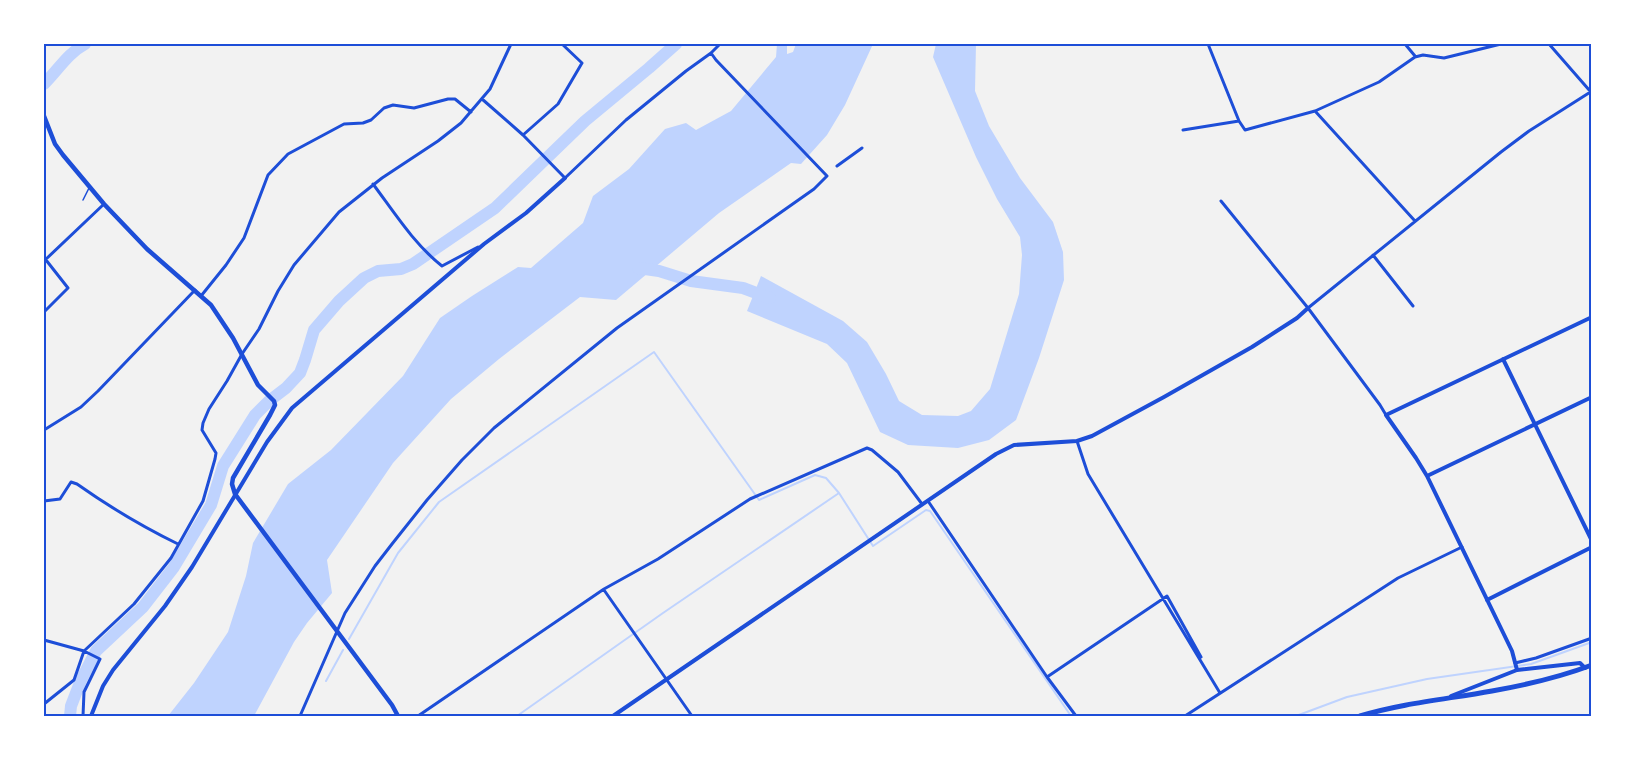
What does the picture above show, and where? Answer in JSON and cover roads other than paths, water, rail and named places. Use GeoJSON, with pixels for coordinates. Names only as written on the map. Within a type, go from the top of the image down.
{"type":"FeatureCollection","features":[{"type":"Feature","properties":{"kind":"main road"},"geometry":{"type":"LineString","coordinates":[[44,116],[55,144],[104,204],[147,249],[195,290],[222,319],[258,385],[274,401],[275,405],[233,478],[235,494],[392,705],[398,717]]}},
{"type":"Feature","properties":{"kind":"main road"},"geometry":{"type":"LineString","coordinates":[[1360,717],[1393,708],[1515,686],[1592,665]]}},
{"type":"Feature","properties":{"kind":"street"},"geometry":{"type":"LineString","coordinates":[[44,704],[74,680],[84,651],[134,604],[171,558],[203,501],[215,459],[216,453],[202,430],[203,423],[294,265],[339,212],[373,184],[461,123],[490,89],[511,44]]}},
{"type":"Feature","properties":{"kind":"street"},"geometry":{"type":"LineString","coordinates":[[523,135],[558,104],[582,63],[562,44]]}},
{"type":"Feature","properties":{"kind":"street"},"geometry":{"type":"LineString","coordinates":[[91,717],[103,687],[113,670],[165,606],[192,567],[267,442],[292,408],[484,244],[526,213],[626,120],[720,44]]}},
{"type":"Feature","properties":{"kind":"street"},"geometry":{"type":"LineString","coordinates":[[1208,44],[1239,121],[1245,130],[1315,111],[1379,82],[1415,57],[1423,55],[1444,58],[1501,44]]}},
{"type":"Feature","properties":{"kind":"street"},"geometry":{"type":"LineString","coordinates":[[1405,44],[1415,57]]}},
{"type":"Feature","properties":{"kind":"street"},"geometry":{"type":"LineString","coordinates":[[613,717],[996,454],[1014,445],[1077,441],[1092,436],[1252,347],[1297,318],[1501,152],[1591,91],[1549,44]]}},
{"type":"Feature","properties":{"kind":"street"},"geometry":{"type":"LineString","coordinates":[[300,717],[345,613],[375,566],[462,460],[494,428],[617,328],[814,189],[827,176],[711,53]]}},
{"type":"Feature","properties":{"kind":"street"},"geometry":{"type":"LineString","coordinates":[[201,296],[244,238],[268,175],[288,154],[344,124],[371,120],[384,108],[393,105],[414,108],[454,99],[471,112]]}},
{"type":"Feature","properties":{"kind":"street"},"geometry":{"type":"LineString","coordinates":[[482,99],[566,177]]}},
{"type":"Feature","properties":{"kind":"street"},"geometry":{"type":"LineString","coordinates":[[1315,111],[1415,221]]}},
{"type":"Feature","properties":{"kind":"street"},"geometry":{"type":"LineString","coordinates":[[1183,130],[1239,121]]}},
{"type":"Feature","properties":{"kind":"street"},"geometry":{"type":"LineString","coordinates":[[837,166],[862,148]]}},
{"type":"Feature","properties":{"kind":"street"},"geometry":{"type":"LineString","coordinates":[[373,184],[418,243],[442,266],[484,244]]}},
{"type":"Feature","properties":{"kind":"street"},"geometry":{"type":"LineString","coordinates":[[1221,201],[1308,308],[1416,458],[1427,476],[1512,651],[1517,670]]}},
{"type":"Feature","properties":{"kind":"street"},"geometry":{"type":"LineString","coordinates":[[44,312],[68,288],[45,260],[104,204]]}},
{"type":"Feature","properties":{"kind":"street"},"geometry":{"type":"LineString","coordinates":[[1373,255],[1413,306]]}},
{"type":"Feature","properties":{"kind":"street"},"geometry":{"type":"LineString","coordinates":[[44,430],[81,406],[98,391],[195,290]]}},
{"type":"Feature","properties":{"kind":"street"},"geometry":{"type":"LineString","coordinates":[[1386,415],[1592,316]]}},
{"type":"Feature","properties":{"kind":"street"},"geometry":{"type":"LineString","coordinates":[[1503,359],[1592,541]]}},
{"type":"Feature","properties":{"kind":"street"},"geometry":{"type":"LineString","coordinates":[[1427,476],[1592,397]]}},
{"type":"Feature","properties":{"kind":"street"},"geometry":{"type":"LineString","coordinates":[[1077,441],[1088,474],[1163,599]]}},
{"type":"Feature","properties":{"kind":"street"},"geometry":{"type":"LineString","coordinates":[[418,717],[604,589],[658,559],[750,499],[867,448],[898,472],[922,505]]}},
{"type":"Feature","properties":{"kind":"street"},"geometry":{"type":"LineString","coordinates":[[44,501],[60,499],[71,482],[78,484],[145,528],[178,544]]}},
{"type":"Feature","properties":{"kind":"street"},"geometry":{"type":"LineString","coordinates":[[928,501],[1076,717]]}},
{"type":"Feature","properties":{"kind":"street"},"geometry":{"type":"LineString","coordinates":[[1185,717],[1398,578],[1462,547]]}},
{"type":"Feature","properties":{"kind":"street"},"geometry":{"type":"LineString","coordinates":[[1487,600],[1592,547]]}},
{"type":"Feature","properties":{"kind":"street"},"geometry":{"type":"LineString","coordinates":[[604,589],[692,717]]}},
{"type":"Feature","properties":{"kind":"street"},"geometry":{"type":"LineString","coordinates":[[1047,677],[1167,596],[1220,693]]}},
{"type":"Feature","properties":{"kind":"street"},"geometry":{"type":"LineString","coordinates":[[1515,663],[1592,638]]}},
{"type":"Feature","properties":{"kind":"street"},"geometry":{"type":"LineString","coordinates":[[44,640],[84,651],[100,659],[84,692],[83,717]]}},
{"type":"Feature","properties":{"kind":"street"},"geometry":{"type":"LineString","coordinates":[[1445,699],[1517,670],[1580,663],[1585,668]]}},
{"type":"Feature","properties":{"kind":"lane"},"geometry":{"type":"LineString","coordinates":[[83,200],[90,187]]}},
{"type":"Feature","properties":{"kind":"water"},"geometry":{"type":"Polygon","coordinates":[[[777,44],[787,44],[787,54],[793,52],[796,44],[873,44],[845,105],[827,135],[801,164],[791,163],[719,213],[616,300],[580,297],[451,399],[393,463],[327,560],[332,593],[294,642],[254,716],[168,716],[194,683],[228,632],[246,576],[253,543],[288,484],[331,450],[403,376],[440,318],[518,267],[531,268],[583,223],[593,196],[629,169],[665,129],[686,123],[696,130],[731,111],[776,57],[777,44]]]}},
{"type":"Feature","properties":{"kind":"water"},"geometry":{"type":"Polygon","coordinates":[[[936,44],[976,44],[975,91],[989,126],[1020,178],[1053,222],[1063,252],[1064,280],[1016,420],[989,440],[958,448],[908,445],[880,432],[847,363],[827,344],[747,311],[761,276],[843,321],[867,342],[899,401],[922,415],[958,416],[971,411],[990,389],[1019,294],[1022,255],[1020,237],[997,199],[976,157],[933,57],[936,44]]]}},
{"type":"Feature","properties":{"kind":"waterway"},"geometry":{"type":"LineString","coordinates":[[44,84],[68,57],[85,44]]}},
{"type":"Feature","properties":{"kind":"waterway"},"geometry":{"type":"LineString","coordinates":[[70,716],[71,706],[81,680],[96,651],[143,607],[174,567],[211,505],[223,466],[255,415],[300,373],[314,330],[339,301],[364,278],[378,271],[401,269],[413,264],[495,208],[585,121],[676,44]]}},
{"type":"Feature","properties":{"kind":"waterway"},"geometry":{"type":"LineString","coordinates":[[638,268],[659,271],[691,281],[743,288],[770,298]]}},
{"type":"Feature","properties":{"kind":"waterway"},"geometry":{"type":"LineString","coordinates":[[349,639],[398,553],[439,502],[654,352],[759,500],[815,475],[826,478],[839,493],[873,546],[926,510],[930,511],[1071,716]]}},
{"type":"Feature","properties":{"kind":"waterway"},"geometry":{"type":"LineString","coordinates":[[517,716],[839,493]]}},
{"type":"Feature","properties":{"kind":"waterway"},"geometry":{"type":"LineString","coordinates":[[1296,716],[1347,697],[1427,679],[1531,664],[1592,642]]}},
{"type":"Feature","properties":{"kind":"waterway"},"geometry":{"type":"LineString","coordinates":[[326,681],[343,650]]}}]}
